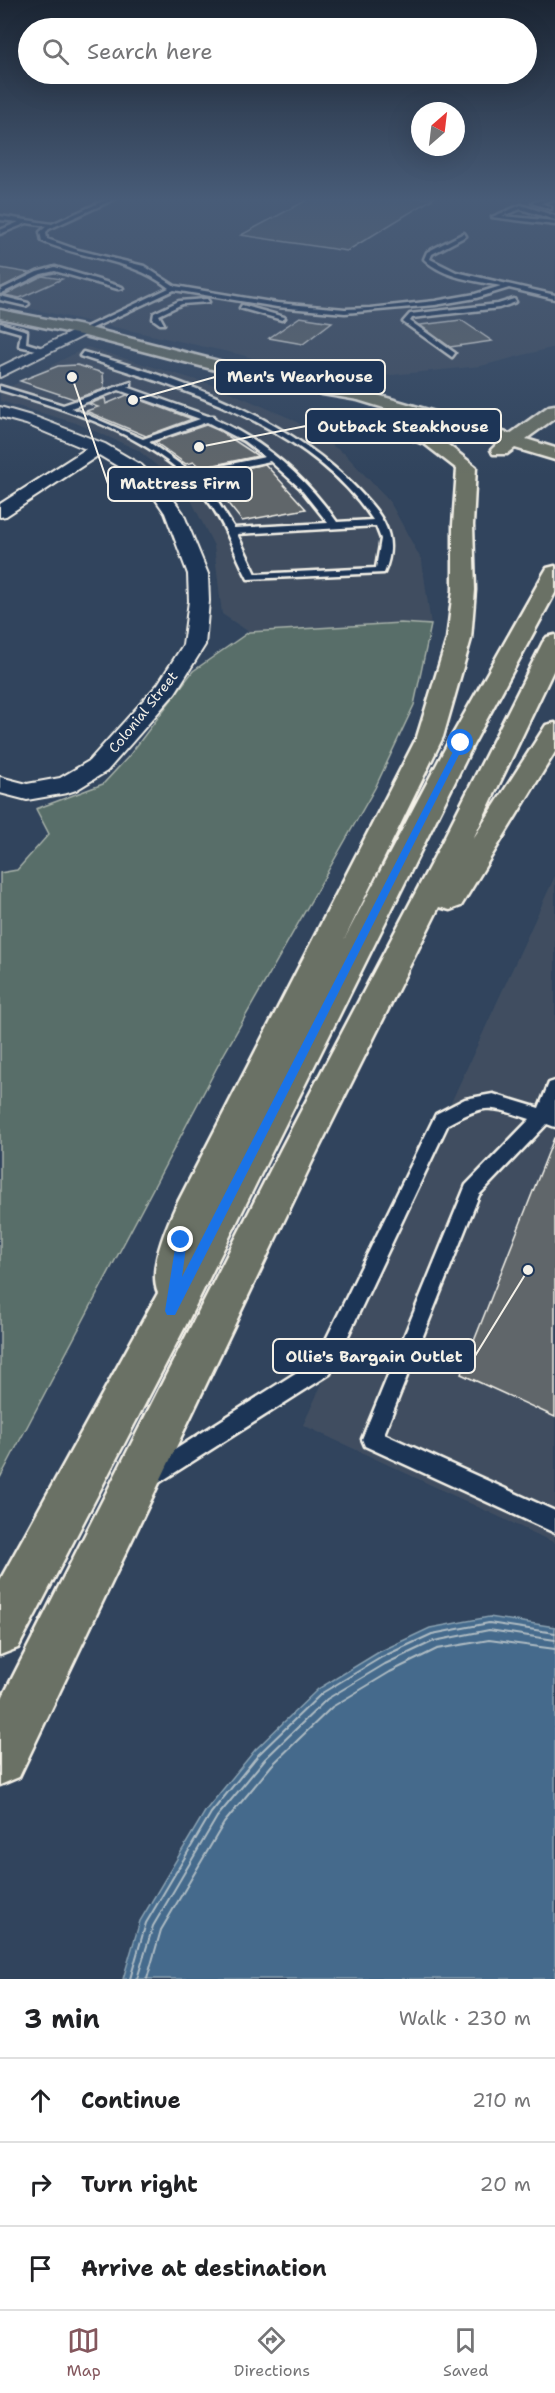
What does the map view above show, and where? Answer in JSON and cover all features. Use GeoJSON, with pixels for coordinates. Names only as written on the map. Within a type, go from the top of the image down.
{"type":"FeatureCollection","features":[{"type":"Feature","properties":{"kind":"main road"},"geometry":{"type":"LineString","coordinates":[[2,318],[82,331],[281,382],[360,395],[555,454]]}},
{"type":"Feature","properties":{"kind":"main road"},"geometry":{"type":"LineString","coordinates":[[281,382],[432,441],[467,466]]}},
{"type":"Feature","properties":{"kind":"main road"},"geometry":{"type":"LineString","coordinates":[[340,405],[555,470]]}},
{"type":"Feature","properties":{"kind":"main road"},"geometry":{"type":"LineString","coordinates":[[467,466],[515,441],[555,410]]}},
{"type":"Feature","properties":{"kind":"main road"},"geometry":{"type":"LineString","coordinates":[[171,1311],[181,1240],[194,1208],[430,737],[459,639],[464,591],[463,525],[467,466]]}},
{"type":"Feature","properties":{"kind":"main road"},"geometry":{"type":"LineString","coordinates":[[0,1630],[171,1311],[461,743],[555,573]]}},
{"type":"Feature","properties":{"kind":"main road"},"geometry":{"type":"LineString","coordinates":[[0,1758],[295,1158],[453,850],[555,642]]}},
{"type":"Feature","properties":{"kind":"main road"},"geometry":{"type":"LineString","coordinates":[[295,1158],[453,893],[555,731]]}},
{"type":"Feature","properties":{"kind":"street"},"geometry":{"type":"LineString","coordinates":[[0,373],[82,331]]}},
{"type":"Feature","properties":{"kind":"street","name":"Colonial Street"},"geometry":{"type":"LineString","coordinates":[[0,412],[32,421],[99,448],[135,469],[165,500],[174,513],[198,574],[200,601],[194,645],[166,688],[98,766],[67,785],[27,792],[0,785]]}},
{"type":"Feature","properties":{"kind":"street"},"geometry":{"type":"LineString","coordinates":[[0,512],[99,448]]}},
{"type":"Feature","properties":{"kind":"lane"},"geometry":{"type":"LineString","coordinates":[[82,331],[168,290]]}},
{"type":"Feature","properties":{"kind":"lane"},"geometry":{"type":"LineString","coordinates":[[187,290],[277,305],[345,311],[435,303],[495,290]]}},
{"type":"Feature","properties":{"kind":"lane"},"geometry":{"type":"LineString","coordinates":[[527,290],[555,297]]}},
{"type":"Feature","properties":{"kind":"lane"},"geometry":{"type":"LineString","coordinates":[[0,298],[26,304]]}},
{"type":"Feature","properties":{"kind":"lane"},"geometry":{"type":"LineString","coordinates":[[162,323],[156,318],[156,314],[181,302],[192,300],[248,308],[262,314],[282,318]]}},
{"type":"Feature","properties":{"kind":"lane"},"geometry":{"type":"LineString","coordinates":[[452,355],[406,322],[410,316],[500,306],[514,301]]}},
{"type":"Feature","properties":{"kind":"lane"},"geometry":{"type":"LineString","coordinates":[[2,318],[25,332],[49,324]]}},
{"type":"Feature","properties":{"kind":"lane"},"geometry":{"type":"LineString","coordinates":[[25,332],[22,344],[45,350]]}},
{"type":"Feature","properties":{"kind":"lane"},"geometry":{"type":"LineString","coordinates":[[0,388],[65,407],[141,442],[189,475],[219,510],[252,577],[381,571],[386,538],[378,523],[350,485],[318,458],[237,410],[83,354]]}},
{"type":"Feature","properties":{"kind":"lane"},"geometry":{"type":"LineString","coordinates":[[65,407],[147,376]]}},
{"type":"Feature","properties":{"kind":"lane"},"geometry":{"type":"LineString","coordinates":[[119,387],[236,432],[271,458],[326,513],[334,525]]}},
{"type":"Feature","properties":{"kind":"lane"},"geometry":{"type":"LineString","coordinates":[[227,413],[237,410]]}},
{"type":"Feature","properties":{"kind":"lane"},"geometry":{"type":"LineString","coordinates":[[141,442],[217,416]]}},
{"type":"Feature","properties":{"kind":"lane"},"geometry":{"type":"LineString","coordinates":[[189,475],[271,458]]}},
{"type":"Feature","properties":{"kind":"lane"},"geometry":{"type":"LineString","coordinates":[[231,531],[378,523]]}},
{"type":"Feature","properties":{"kind":"lane"},"geometry":{"type":"LineString","coordinates":[[555,1088],[550,1118],[472,1190],[372,1439],[555,1522]]}},
{"type":"Feature","properties":{"kind":"lane"},"geometry":{"type":"LineString","coordinates":[[133,1488],[323,1367],[442,1119],[471,1104],[493,1101],[550,1118]]}},
{"type":"Feature","properties":{"kind":"shaded area"},"geometry":{"type":"Polygon","coordinates":[[[0,290],[555,290],[555,347],[481,366],[332,381],[242,355],[0,302],[0,290]]]}},
{"type":"Feature","properties":{"kind":"shaded area"},"geometry":{"type":"Polygon","coordinates":[[[87,347],[213,385],[292,419],[345,454],[390,502],[422,561],[431,625],[401,623],[249,632],[222,614],[214,546],[186,490],[138,450],[76,423],[0,401],[0,392],[87,347]]]}},
{"type":"Feature","properties":{"kind":"shaded area"},"geometry":{"type":"Polygon","coordinates":[[[555,876],[555,1543],[303,1425],[555,876]]]}},
{"type":"Feature","properties":{"kind":"green space"},"geometry":{"type":"Polygon","coordinates":[[[401,623],[431,625],[414,705],[375,788],[224,1054],[0,1478],[0,873],[17,870],[49,834],[36,809],[103,784],[129,756],[193,671],[249,632],[401,623]]]}},
{"type":"Feature","properties":{"kind":"water"},"geometry":{"type":"Polygon","coordinates":[[[489,1617],[555,1627],[555,1979],[123,1979],[140,1921],[206,1810],[255,1750],[318,1689],[379,1652],[430,1628],[489,1617]]]}},
{"type":"Feature","properties":{"kind":"building"},"geometry":{"type":"Polygon","coordinates":[[[13,290],[37,290],[20,298],[4,295],[13,290]]]}},
{"type":"Feature","properties":{"kind":"building"},"geometry":{"type":"Polygon","coordinates":[[[300,317],[332,322],[303,344],[269,338],[300,317]]]}},
{"type":"Feature","properties":{"kind":"building"},"geometry":{"type":"Polygon","coordinates":[[[461,320],[492,341],[450,347],[420,325],[461,320]]]}},
{"type":"Feature","properties":{"kind":"building"},"geometry":{"type":"Polygon","coordinates":[[[77,365],[103,373],[104,389],[74,399],[20,381],[58,366],[77,365]]]}},
{"type":"Feature","properties":{"kind":"building"},"geometry":{"type":"Polygon","coordinates":[[[127,395],[192,419],[146,436],[86,411],[98,407],[89,404],[105,398],[106,404],[127,395]]]}},
{"type":"Feature","properties":{"kind":"building"},"geometry":{"type":"Polygon","coordinates":[[[206,425],[220,431],[258,456],[200,468],[194,462],[186,464],[155,442],[206,425]]]}},
{"type":"Feature","properties":{"kind":"building"},"geometry":{"type":"Polygon","coordinates":[[[265,464],[306,509],[242,521],[206,476],[265,464]]]}},
{"type":"Feature","properties":{"kind":"building"},"geometry":{"type":"Polygon","coordinates":[[[555,1138],[555,1417],[461,1374],[555,1138]]]}},
{"type":"Feature","properties":{"kind":"place","name":"Mattress Firm"},"geometry":{"type":"Point","coordinates":[72,377]}},
{"type":"Feature","properties":{"kind":"place","name":"Men's Wearhouse"},"geometry":{"type":"Point","coordinates":[133,400]}},
{"type":"Feature","properties":{"kind":"place","name":"Outback Steakhouse"},"geometry":{"type":"Point","coordinates":[199,447]}},
{"type":"Feature","properties":{"kind":"place","name":"Ollie's Bargain Outlet"},"geometry":{"type":"Point","coordinates":[528,1270]}},
{"type":"Feature","properties":{"kind":"route"},"geometry":{"type":"LineString","coordinates":[[181,1240],[171,1311],[461,743]]}}]}
